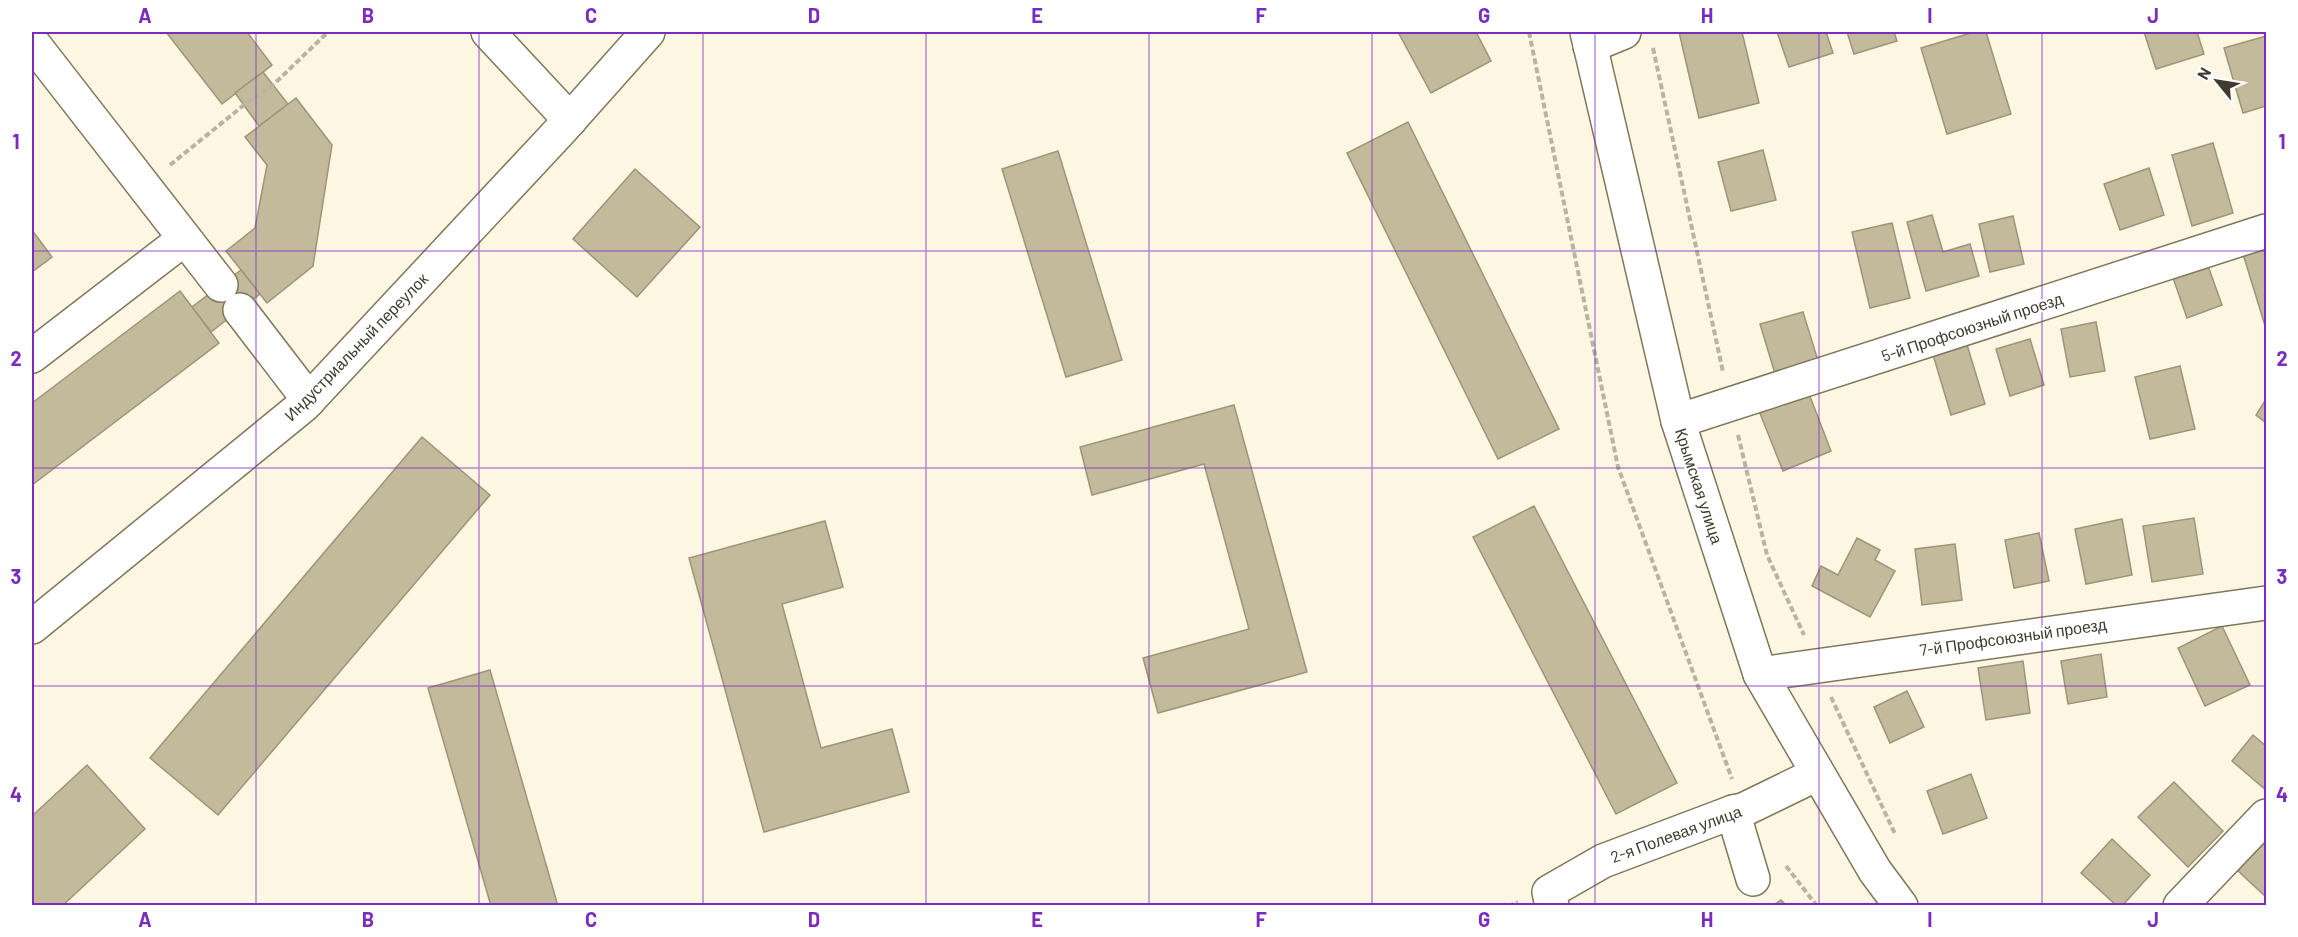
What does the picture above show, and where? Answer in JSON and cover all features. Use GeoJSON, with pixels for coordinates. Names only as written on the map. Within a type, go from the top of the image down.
{"type":"FeatureCollection","features":[{"type":"Feature","properties":{"kind":"street"},"geometry":{"type":"LineString","coordinates":[[488,32],[570,120]]}},
{"type":"Feature","properties":{"kind":"street","name":"Индустриальный переулок"},"geometry":{"type":"LineString","coordinates":[[32,627],[309,400],[570,120],[648,32]]}},
{"type":"Feature","properties":{"kind":"street"},"geometry":{"type":"LineString","coordinates":[[1588,39],[1638,37]]}},
{"type":"Feature","properties":{"kind":"street","name":"Крымская улица"},"geometry":{"type":"LineString","coordinates":[[1588,39],[1678,421],[1760,674],[1875,871],[1901,906]]}},
{"type":"Feature","properties":{"kind":"street"},"geometry":{"type":"LineString","coordinates":[[32,42],[309,400]]}},
{"type":"Feature","properties":{"kind":"street","name":"5-й Профсоюзный проезд"},"geometry":{"type":"LineString","coordinates":[[1678,421],[2266,231]]}},
{"type":"Feature","properties":{"kind":"street"},"geometry":{"type":"LineString","coordinates":[[32,356],[184,239]]}},
{"type":"Feature","properties":{"kind":"street","name":"7-й Профсоюзный проезд"},"geometry":{"type":"LineString","coordinates":[[1760,674],[1817,664],[2266,603]]}},
{"type":"Feature","properties":{"kind":"street","name":"2-я Полевая улица"},"geometry":{"type":"LineString","coordinates":[[1552,906],[1549,892],[1603,861],[1738,811],[1817,774]]}},
{"type":"Feature","properties":{"kind":"street"},"geometry":{"type":"LineString","coordinates":[[1738,811],[1753,879]]}},
{"type":"Feature","properties":{"kind":"street"},"geometry":{"type":"LineString","coordinates":[[2180,906],[2266,816]]}},
{"type":"Feature","properties":{"kind":"path"},"geometry":{"type":"LineString","coordinates":[[144,187],[244,105],[273,85],[328,32]]}},
{"type":"Feature","properties":{"kind":"path"},"geometry":{"type":"LineString","coordinates":[[1529,32],[1618,467],[1738,811]]}},
{"type":"Feature","properties":{"kind":"path"},"geometry":{"type":"LineString","coordinates":[[1638,37],[1767,555],[1846,733],[1897,837]]}},
{"type":"Feature","properties":{"kind":"path"},"geometry":{"type":"LineString","coordinates":[[1783,862],[1816,906]]}},
{"type":"Feature","properties":{"kind":"building"},"geometry":{"type":"Polygon","coordinates":[[[166,32],[247,32],[272,65],[222,104],[166,32]]]}},
{"type":"Feature","properties":{"kind":"building"},"geometry":{"type":"Polygon","coordinates":[[[1398,32],[1476,32],[1491,61],[1431,93],[1398,32]]]}},
{"type":"Feature","properties":{"kind":"building"},"geometry":{"type":"Polygon","coordinates":[[[1679,32],[1742,32],[1759,103],[1699,118],[1679,32]]]}},
{"type":"Feature","properties":{"kind":"building"},"geometry":{"type":"Polygon","coordinates":[[[1777,32],[1826,32],[1833,53],[1789,67],[1777,32]]]}},
{"type":"Feature","properties":{"kind":"building"},"geometry":{"type":"Polygon","coordinates":[[[1847,32],[1894,32],[1897,41],[1854,54],[1847,32]]]}},
{"type":"Feature","properties":{"kind":"building"},"geometry":{"type":"Polygon","coordinates":[[[1974,32],[1986,32],[2011,114],[1947,134],[1921,48],[1974,32]]]}},
{"type":"Feature","properties":{"kind":"building"},"geometry":{"type":"Polygon","coordinates":[[[2144,32],[2197,32],[2204,54],[2156,69],[2144,32]]]}},
{"type":"Feature","properties":{"kind":"building"},"geometry":{"type":"Polygon","coordinates":[[[2266,36],[2266,106],[2243,113],[2224,48],[2266,36]]]}},
{"type":"Feature","properties":{"kind":"building"},"geometry":{"type":"Polygon","coordinates":[[[263,72],[288,104],[259,126],[235,93],[263,72]]]}},
{"type":"Feature","properties":{"kind":"building"},"geometry":{"type":"Polygon","coordinates":[[[296,98],[332,145],[313,266],[267,303],[226,251],[255,228],[267,165],[245,137],[296,98]]]}},
{"type":"Feature","properties":{"kind":"building"},"geometry":{"type":"Polygon","coordinates":[[[1408,122],[1559,429],[1498,459],[1347,153],[1408,122]]]}},
{"type":"Feature","properties":{"kind":"building"},"geometry":{"type":"Polygon","coordinates":[[[2213,143],[2233,213],[2192,226],[2172,155],[2213,143]]]}},
{"type":"Feature","properties":{"kind":"building"},"geometry":{"type":"Polygon","coordinates":[[[1763,150],[1776,200],[1731,211],[1718,162],[1763,150]]]}},
{"type":"Feature","properties":{"kind":"building"},"geometry":{"type":"Polygon","coordinates":[[[1058,151],[1122,360],[1066,377],[1002,169],[1058,151]]]}},
{"type":"Feature","properties":{"kind":"building"},"geometry":{"type":"Polygon","coordinates":[[[2149,168],[2164,215],[2120,230],[2104,184],[2149,168]]]}},
{"type":"Feature","properties":{"kind":"building"},"geometry":{"type":"Polygon","coordinates":[[[635,169],[700,227],[637,297],[573,239],[635,169]]]}},
{"type":"Feature","properties":{"kind":"building"},"geometry":{"type":"Polygon","coordinates":[[[1932,215],[1943,252],[1970,244],[1979,276],[1926,291],[1907,222],[1932,215]]]}},
{"type":"Feature","properties":{"kind":"building"},"geometry":{"type":"Polygon","coordinates":[[[2013,216],[2024,264],[1990,272],[1979,224],[2013,216]]]}},
{"type":"Feature","properties":{"kind":"building"},"geometry":{"type":"Polygon","coordinates":[[[1892,223],[1910,298],[1870,308],[1852,232],[1892,223]]]}},
{"type":"Feature","properties":{"kind":"building"},"geometry":{"type":"Polygon","coordinates":[[[32,230],[52,257],[32,272],[32,230]]]}},
{"type":"Feature","properties":{"kind":"building"},"geometry":{"type":"Polygon","coordinates":[[[2266,246],[2266,329],[2243,254],[2266,246]]]}},
{"type":"Feature","properties":{"kind":"building"},"geometry":{"type":"Polygon","coordinates":[[[2207,263],[2222,305],[2187,318],[2172,275],[2207,263]]]}},
{"type":"Feature","properties":{"kind":"building"},"geometry":{"type":"Polygon","coordinates":[[[241,270],[260,294],[211,332],[192,307],[241,270]]]}},
{"type":"Feature","properties":{"kind":"building"},"geometry":{"type":"Polygon","coordinates":[[[180,291],[219,343],[32,485],[32,403],[180,291]]]}},
{"type":"Feature","properties":{"kind":"building"},"geometry":{"type":"Polygon","coordinates":[[[1803,312],[1819,364],[1776,377],[1760,324],[1803,312]]]}},
{"type":"Feature","properties":{"kind":"building"},"geometry":{"type":"Polygon","coordinates":[[[2096,322],[2105,371],[2070,377],[2061,329],[2096,322]]]}},
{"type":"Feature","properties":{"kind":"building"},"geometry":{"type":"Polygon","coordinates":[[[1965,338],[1985,404],[1951,415],[1931,348],[1965,338]]]}},
{"type":"Feature","properties":{"kind":"building"},"geometry":{"type":"Polygon","coordinates":[[[2030,339],[2044,385],[2010,396],[1996,349],[2030,339]]]}},
{"type":"Feature","properties":{"kind":"building"},"geometry":{"type":"Polygon","coordinates":[[[2180,366],[2195,429],[2150,439],[2135,377],[2180,366]]]}},
{"type":"Feature","properties":{"kind":"building"},"geometry":{"type":"Polygon","coordinates":[[[1806,386],[1831,451],[1783,471],[1757,406],[1806,386]]]}},
{"type":"Feature","properties":{"kind":"building"},"geometry":{"type":"Polygon","coordinates":[[[2266,399],[2266,423],[2256,415],[2266,399]]]}},
{"type":"Feature","properties":{"kind":"building"},"geometry":{"type":"Polygon","coordinates":[[[1234,405],[1307,672],[1158,713],[1143,658],[1249,629],[1204,464],[1092,495],[1080,447],[1234,405]]]}},
{"type":"Feature","properties":{"kind":"building"},"geometry":{"type":"Polygon","coordinates":[[[422,437],[490,495],[218,815],[150,758],[422,437]]]}},
{"type":"Feature","properties":{"kind":"building"},"geometry":{"type":"Polygon","coordinates":[[[1534,506],[1677,783],[1616,814],[1473,537],[1534,506]]]}},
{"type":"Feature","properties":{"kind":"building"},"geometry":{"type":"Polygon","coordinates":[[[2194,518],[2203,574],[2152,582],[2143,526],[2194,518]]]}},
{"type":"Feature","properties":{"kind":"building"},"geometry":{"type":"Polygon","coordinates":[[[2122,519],[2132,575],[2086,584],[2075,529],[2122,519]]]}},
{"type":"Feature","properties":{"kind":"building"},"geometry":{"type":"Polygon","coordinates":[[[825,521],[843,587],[782,604],[821,748],[892,729],[909,792],[764,832],[689,558],[825,521]]]}},
{"type":"Feature","properties":{"kind":"building"},"geometry":{"type":"Polygon","coordinates":[[[2039,533],[2049,581],[2014,588],[2005,540],[2039,533]]]}},
{"type":"Feature","properties":{"kind":"building"},"geometry":{"type":"Polygon","coordinates":[[[1857,538],[1880,550],[1875,560],[1895,571],[1870,617],[1812,586],[1821,566],[1838,575],[1857,538]]]}},
{"type":"Feature","properties":{"kind":"building"},"geometry":{"type":"Polygon","coordinates":[[[1955,544],[1962,600],[1922,605],[1915,549],[1955,544]]]}},
{"type":"Feature","properties":{"kind":"building"},"geometry":{"type":"Polygon","coordinates":[[[2222,626],[2250,685],[2205,706],[2178,648],[2222,626]]]}},
{"type":"Feature","properties":{"kind":"building"},"geometry":{"type":"Polygon","coordinates":[[[2101,654],[2107,697],[2068,704],[2061,661],[2101,654]]]}},
{"type":"Feature","properties":{"kind":"building"},"geometry":{"type":"Polygon","coordinates":[[[2023,661],[2030,713],[1986,720],[1978,668],[2023,661]]]}},
{"type":"Feature","properties":{"kind":"building"},"geometry":{"type":"Polygon","coordinates":[[[490,670],[558,906],[491,906],[428,688],[490,670]]]}},
{"type":"Feature","properties":{"kind":"building"},"geometry":{"type":"Polygon","coordinates":[[[1907,691],[1924,727],[1890,743],[1874,707],[1907,691]]]}},
{"type":"Feature","properties":{"kind":"building"},"geometry":{"type":"Polygon","coordinates":[[[2253,735],[2266,746],[2266,790],[2232,761],[2253,735]]]}},
{"type":"Feature","properties":{"kind":"building"},"geometry":{"type":"Polygon","coordinates":[[[87,765],[145,829],[62,906],[32,906],[32,816],[87,765]]]}},
{"type":"Feature","properties":{"kind":"building"},"geometry":{"type":"Polygon","coordinates":[[[1971,774],[1987,818],[1943,834],[1927,791],[1971,774]]]}},
{"type":"Feature","properties":{"kind":"building"},"geometry":{"type":"Polygon","coordinates":[[[2174,782],[2223,831],[2188,867],[2138,817],[2174,782]]]}},
{"type":"Feature","properties":{"kind":"building"},"geometry":{"type":"Polygon","coordinates":[[[2266,836],[2266,897],[2236,869],[2266,836]]]}},
{"type":"Feature","properties":{"kind":"building"},"geometry":{"type":"Polygon","coordinates":[[[2112,839],[2150,875],[2122,906],[2117,906],[2081,873],[2112,839]]]}},
{"type":"Feature","properties":{"kind":"building"},"geometry":{"type":"Polygon","coordinates":[[[1781,900],[1787,906],[1772,906],[1781,900]]]}}]}
